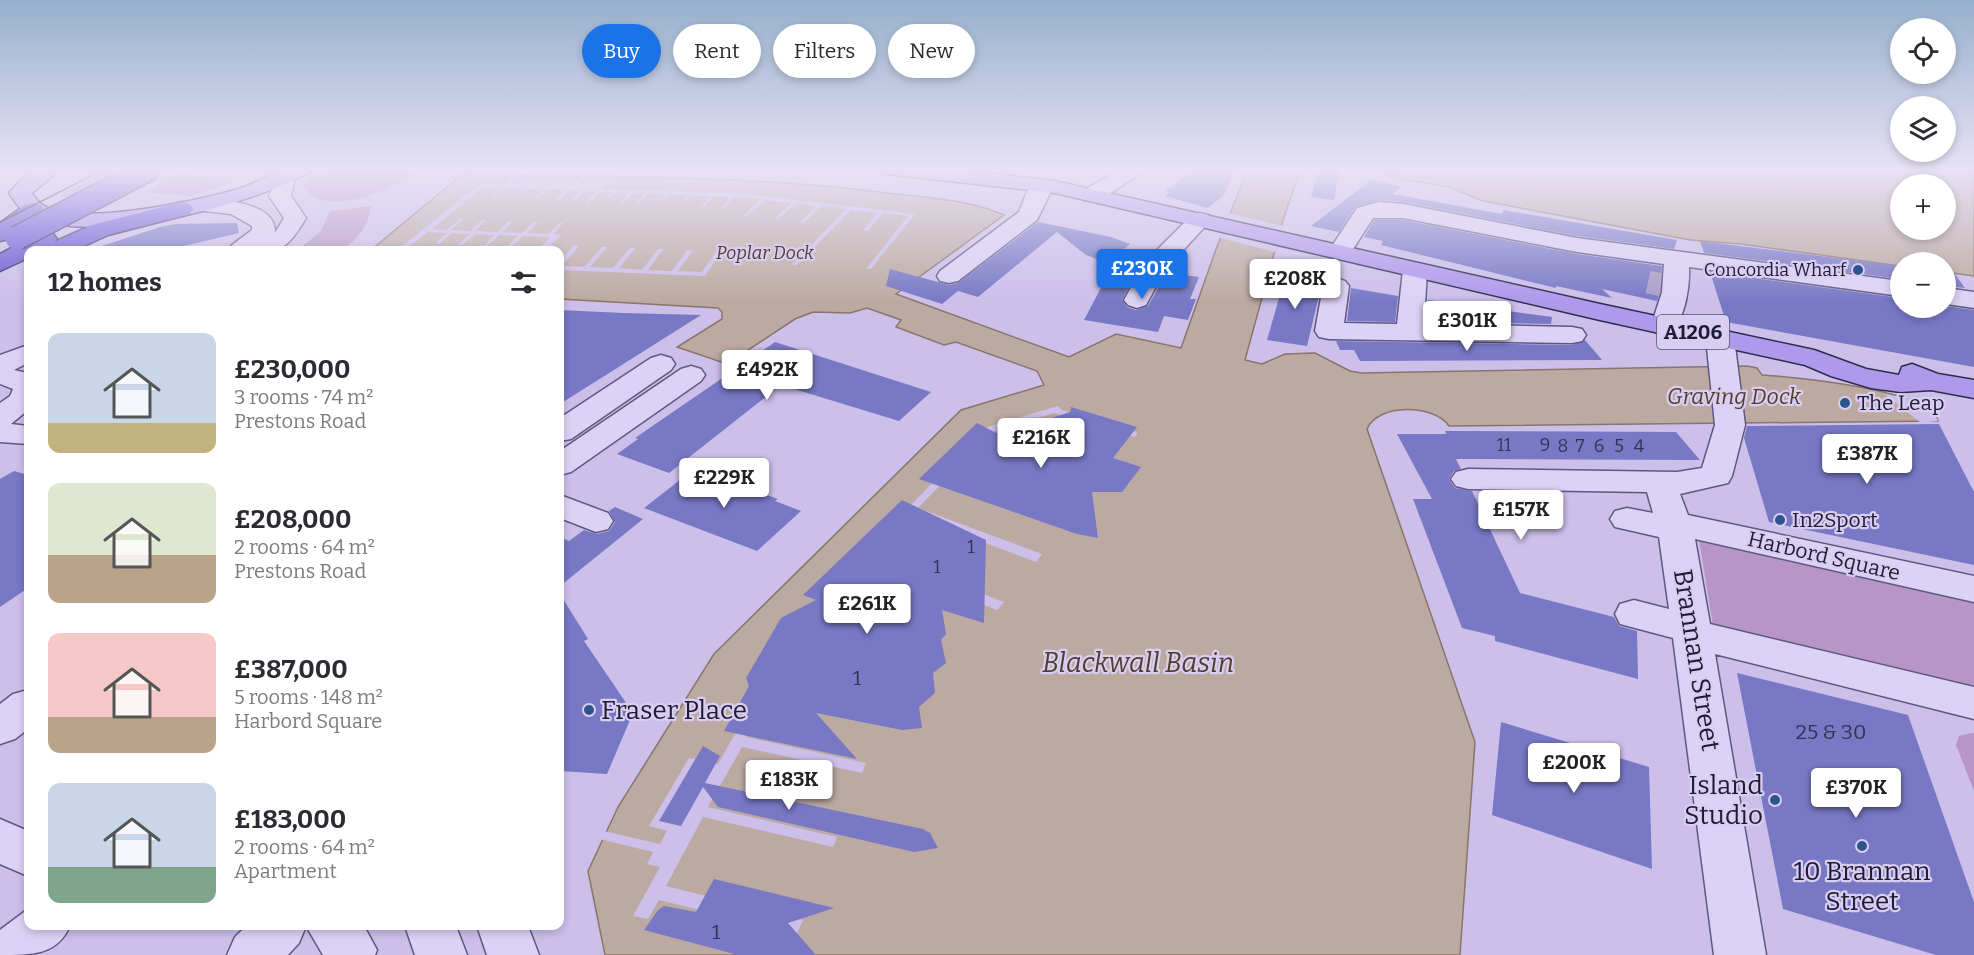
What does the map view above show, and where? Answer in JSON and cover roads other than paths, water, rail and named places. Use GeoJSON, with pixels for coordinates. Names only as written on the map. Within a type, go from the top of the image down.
{"type":"FeatureCollection","features":[{"type":"Feature","properties":{"kind":"highway"},"geometry":{"type":"LineString","coordinates":[[6,240],[14,213]]}},
{"type":"Feature","properties":{"kind":"highway"},"geometry":{"type":"LineString","coordinates":[[6,240],[61,213]]}},
{"type":"Feature","properties":{"kind":"highway"},"geometry":{"type":"LineString","coordinates":[[51,245],[104,213]]}},
{"type":"Feature","properties":{"kind":"highway"},"geometry":{"type":"LineString","coordinates":[[51,245],[170,213]]}},
{"type":"Feature","properties":{"kind":"highway"},"geometry":{"type":"LineString","coordinates":[[0,264],[24,255]]}},
{"type":"Feature","properties":{"kind":"highway"},"geometry":{"type":"LineString","coordinates":[[0,282],[24,268]]}},
{"type":"Feature","properties":{"kind":"main road"},"geometry":{"type":"LineString","coordinates":[[56,213],[72,219],[104,219],[152,213]]}},
{"type":"Feature","properties":{"kind":"main road","name":"A1206"},"geometry":{"type":"LineString","coordinates":[[1169,213],[1664,326],[1721,352],[1814,358],[1840,371],[1850,373],[1912,385],[1931,381],[1974,389]]}},
{"type":"Feature","properties":{"kind":"street"},"geometry":{"type":"LineString","coordinates":[[246,246],[264,233],[264,224],[249,213]]}},
{"type":"Feature","properties":{"kind":"street"},"geometry":{"type":"LineString","coordinates":[[271,246],[283,237],[295,218],[291,213]]}},
{"type":"Feature","properties":{"kind":"street"},"geometry":{"type":"LineString","coordinates":[[950,276],[1030,213]]}},
{"type":"Feature","properties":{"kind":"street"},"geometry":{"type":"LineString","coordinates":[[1340,252],[1367,213]]}},
{"type":"Feature","properties":{"kind":"street"},"geometry":{"type":"LineString","coordinates":[[1411,213],[1578,245],[1890,288]]}},
{"type":"Feature","properties":{"kind":"street"},"geometry":{"type":"LineString","coordinates":[[1137,300],[1154,267],[1211,222]]}},
{"type":"Feature","properties":{"kind":"street"},"geometry":{"type":"LineString","coordinates":[[1664,326],[1679,288],[1675,257]]}},
{"type":"Feature","properties":{"kind":"street"},"geometry":{"type":"LineString","coordinates":[[1410,332],[1415,270]]}},
{"type":"Feature","properties":{"kind":"street"},"geometry":{"type":"LineString","coordinates":[[1336,286],[1329,331],[1572,335]]}},
{"type":"Feature","properties":{"kind":"street"},"geometry":{"type":"LineString","coordinates":[[1956,297],[1974,300]]}},
{"type":"Feature","properties":{"kind":"street"},"geometry":{"type":"LineString","coordinates":[[1468,479],[1677,482],[1716,476],[1730,425],[1721,352]]}},
{"type":"Feature","properties":{"kind":"street"},"geometry":{"type":"LineString","coordinates":[[564,429],[661,364]]}},
{"type":"Feature","properties":{"kind":"street"},"geometry":{"type":"LineString","coordinates":[[564,462],[691,375]]}},
{"type":"Feature","properties":{"kind":"street"},"geometry":{"type":"LineString","coordinates":[[0,433],[24,435]]}},
{"type":"Feature","properties":{"kind":"street","name":"Brannan Street"},"geometry":{"type":"LineString","coordinates":[[1677,482],[1667,487],[1663,493],[1675,526],[1740,955]]}},
{"type":"Feature","properties":{"kind":"street","name":"Harbord Square"},"geometry":{"type":"LineString","coordinates":[[1627,519],[1675,526],[1974,589]]}},
{"type":"Feature","properties":{"kind":"street"},"geometry":{"type":"LineString","coordinates":[[1634,614],[1692,631],[1974,702]]}},
{"type":"Feature","properties":{"kind":"street"},"geometry":{"type":"LineString","coordinates":[[0,694],[24,703]]}},
{"type":"Feature","properties":{"kind":"street"},"geometry":{"type":"LineString","coordinates":[[0,727],[24,707]]}},
{"type":"Feature","properties":{"kind":"street"},"geometry":{"type":"LineString","coordinates":[[0,840],[24,853]]}},
{"type":"Feature","properties":{"kind":"street"},"geometry":{"type":"LineString","coordinates":[[9,955],[40,930]]}},
{"type":"Feature","properties":{"kind":"street"},"geometry":{"type":"LineString","coordinates":[[253,955],[277,930]]}},
{"type":"Feature","properties":{"kind":"street"},"geometry":{"type":"LineString","coordinates":[[336,930],[351,950],[349,955]]}},
{"type":"Feature","properties":{"kind":"street"},"geometry":{"type":"LineString","coordinates":[[432,930],[441,955]]}},
{"type":"Feature","properties":{"kind":"street"},"geometry":{"type":"LineString","coordinates":[[504,930],[513,955]]}},
{"type":"Feature","properties":{"kind":"water","name":"Blackwall Basin"},"geometry":{"type":"Polygon","coordinates":[[[416,213],[997,213],[1004,215],[896,294],[1069,357],[1116,334],[1181,348],[1230,213],[1286,213],[1245,360],[1262,364],[1285,354],[1315,353],[1350,371],[1361,373],[1747,366],[1757,368],[1762,375],[1829,382],[1887,393],[1929,410],[1938,421],[1449,426],[1442,419],[1431,414],[1419,410],[1406,410],[1382,414],[1373,421],[1367,429],[1475,742],[1460,955],[605,955],[588,871],[618,807],[714,654],[961,410],[1044,385],[1037,371],[956,342],[944,345],[896,327],[901,320],[867,308],[850,313],[813,312],[795,319],[727,364],[677,347],[722,319],[722,312],[718,308],[564,299],[564,246],[376,246],[416,213]]]}},
{"type":"Feature","properties":{"kind":"water"},"geometry":{"type":"Polygon","coordinates":[[[1544,213],[1890,213],[1890,240],[1956,240],[1956,213],[1974,213],[1974,276],[1956,273],[1956,252],[1890,252],[1890,265],[1741,244],[1690,240],[1544,213]]]}},
{"type":"Feature","properties":{"kind":"tunnel"},"geometry":{"type":"LineString","coordinates":[[1648,282],[1662,285]]}},
{"type":"Feature","properties":{"kind":"tram line"},"geometry":{"type":"LineString","coordinates":[[0,222],[19,213]]}},
{"type":"Feature","properties":{"kind":"place","name":"Concordia Wharf"},"geometry":{"type":"Point","coordinates":[1858,270]}},
{"type":"Feature","properties":{"kind":"place","name":"The Leap"},"geometry":{"type":"Point","coordinates":[1845,403]}},
{"type":"Feature","properties":{"kind":"place","name":"In2Sport"},"geometry":{"type":"Point","coordinates":[1780,520]}},
{"type":"Feature","properties":{"kind":"place","name":"Fraser Place"},"geometry":{"type":"Point","coordinates":[589,710]}},
{"type":"Feature","properties":{"kind":"place","name":"Island Studio"},"geometry":{"type":"Point","coordinates":[1775,800]}},
{"type":"Feature","properties":{"kind":"place","name":"10 Brannan Street"},"geometry":{"type":"Point","coordinates":[1862,846]}},
{"type":"Feature","properties":{"kind":"water label","name":"Poplar Dock"},"geometry":{"type":"Point","coordinates":[765,253]}},
{"type":"Feature","properties":{"kind":"water label","name":"Graving Dock"},"geometry":{"type":"Point","coordinates":[1734,396]}}]}
